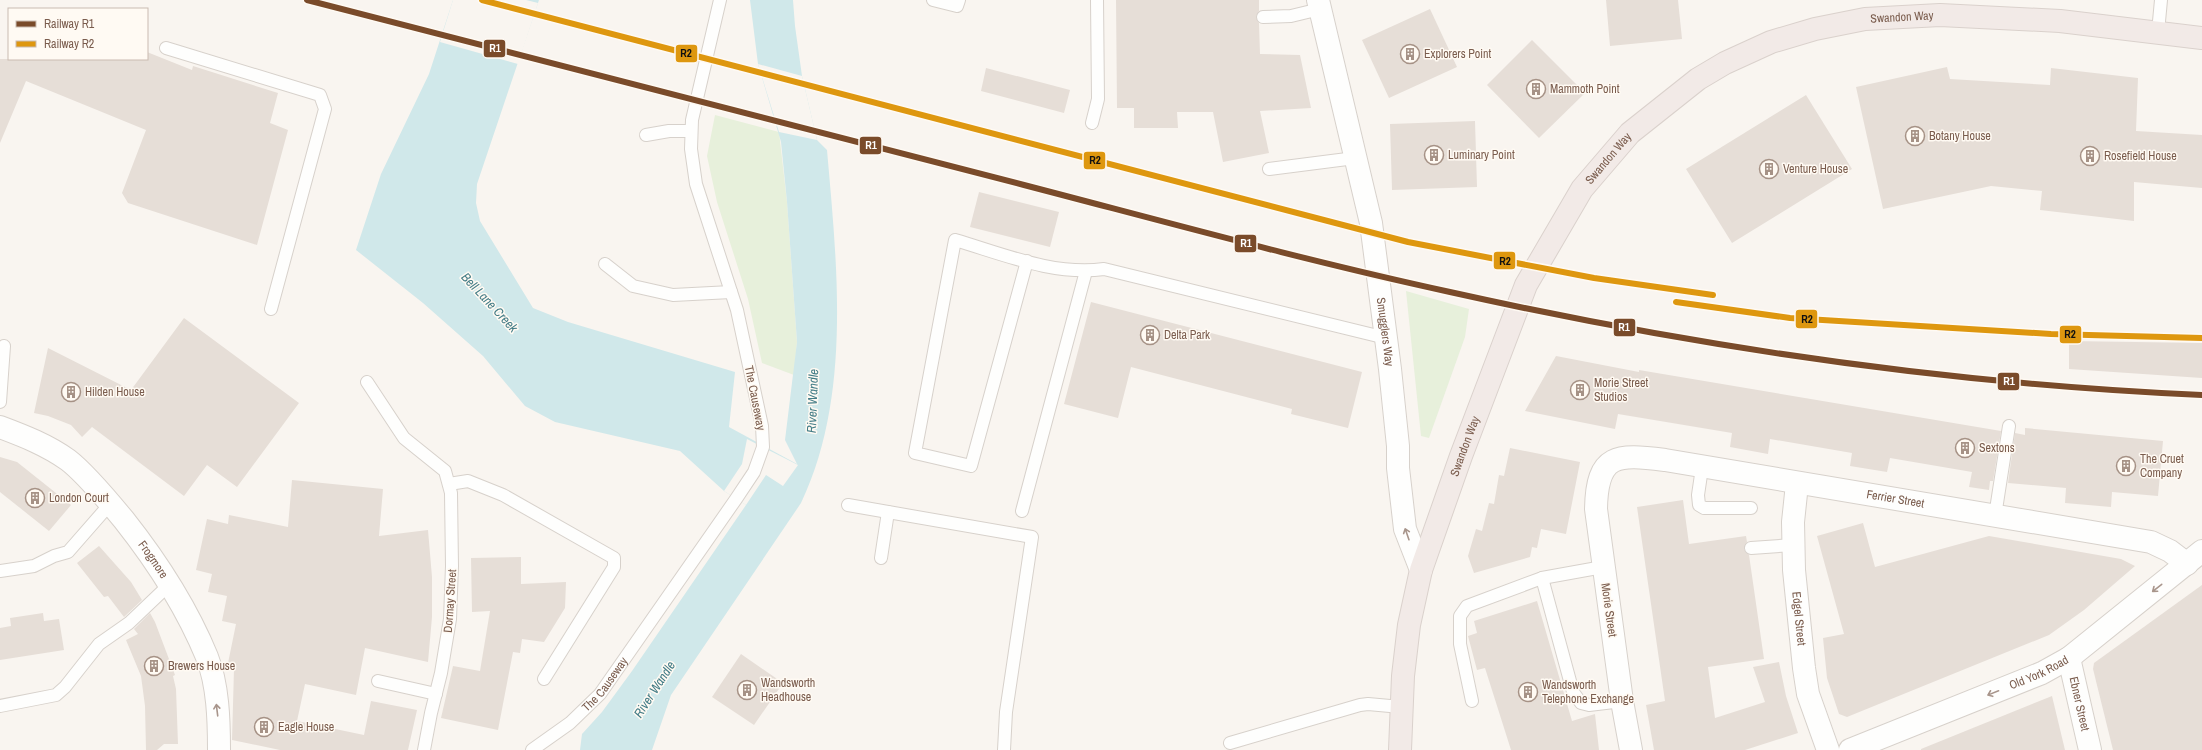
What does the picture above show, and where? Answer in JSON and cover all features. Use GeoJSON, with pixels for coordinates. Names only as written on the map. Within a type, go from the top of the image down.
{"type":"FeatureCollection","features":[{"type":"Feature","properties":{"kind":"highway","name":"Swandon Way"},"geometry":{"type":"LineString","coordinates":[[1400,750],[1401,707],[1409,625],[1421,570],[1461,456],[1526,284],[1582,189],[1630,133],[1698,79],[1725,63],[1771,42],[1814,29],[1865,19],[1947,15],[2060,21],[2202,38]]}},
{"type":"Feature","properties":{"kind":"street","name":"Smugglers Way"},"geometry":{"type":"LineString","coordinates":[[1319,4],[1371,223],[1386,338],[1398,446],[1398,468],[1405,529],[1421,570]]}},
{"type":"Feature","properties":{"kind":"street","name":"Frogmore"},"geometry":{"type":"LineString","coordinates":[[0,427],[37,442],[69,461],[110,504],[153,556],[189,618],[207,657],[214,683],[219,720],[219,750]]}},
{"type":"Feature","properties":{"kind":"street","name":"Ferrier Street"},"geometry":{"type":"LineString","coordinates":[[1603,470],[1609,462],[1618,458],[1637,456],[1797,484],[2151,542],[2170,551],[2195,557]]}},
{"type":"Feature","properties":{"kind":"street","name":"Morie Street"},"geometry":{"type":"LineString","coordinates":[[1603,470],[1598,484],[1596,509],[1622,701],[1631,750]]}},
{"type":"Feature","properties":{"kind":"street","name":"Edgel Street"},"geometry":{"type":"LineString","coordinates":[[1797,484],[1794,498],[1793,545],[1805,675],[1808,694],[1828,750]]}},
{"type":"Feature","properties":{"kind":"street","name":"Old York Road"},"geometry":{"type":"LineString","coordinates":[[1850,750],[2042,673],[2069,658],[2195,557]]}},
{"type":"Feature","properties":{"kind":"street","name":"Ebner Street"},"geometry":{"type":"LineString","coordinates":[[2069,658],[2090,750]]}},
{"type":"Feature","properties":{"kind":"lane","name":"The Causeway"},"geometry":{"type":"LineString","coordinates":[[532,750],[570,723],[600,694],[754,472],[763,447],[762,426],[737,310],[696,184],[691,150],[692,120],[720,0]]}},
{"type":"Feature","properties":{"kind":"lane"},"geometry":{"type":"LineString","coordinates":[[933,0],[957,6],[959,0]]}},
{"type":"Feature","properties":{"kind":"lane"},"geometry":{"type":"LineString","coordinates":[[1092,123],[1098,99],[1097,0]]}},
{"type":"Feature","properties":{"kind":"lane"},"geometry":{"type":"LineString","coordinates":[[2158,32],[2161,0]]}},
{"type":"Feature","properties":{"kind":"lane"},"geometry":{"type":"LineString","coordinates":[[1263,17],[1292,16],[1319,4]]}},
{"type":"Feature","properties":{"kind":"lane"},"geometry":{"type":"LineString","coordinates":[[166,48],[320,95],[325,109],[271,309]]}},
{"type":"Feature","properties":{"kind":"lane"},"geometry":{"type":"LineString","coordinates":[[646,135],[669,131],[691,131]]}},
{"type":"Feature","properties":{"kind":"lane"},"geometry":{"type":"LineString","coordinates":[[1269,169],[1355,158]]}},
{"type":"Feature","properties":{"kind":"lane"},"geometry":{"type":"LineString","coordinates":[[1027,261],[971,466],[915,453],[955,240],[1027,261],[1043,266],[1086,271],[1104,268],[1386,338]]}},
{"type":"Feature","properties":{"kind":"lane"},"geometry":{"type":"LineString","coordinates":[[605,264],[633,286],[673,296],[731,292]]}},
{"type":"Feature","properties":{"kind":"lane"},"geometry":{"type":"LineString","coordinates":[[1022,511],[1086,271]]}},
{"type":"Feature","properties":{"kind":"lane"},"geometry":{"type":"LineString","coordinates":[[0,402],[4,346]]}},
{"type":"Feature","properties":{"kind":"lane","name":"Dormay Street"},"geometry":{"type":"LineString","coordinates":[[367,382],[404,438],[445,471],[451,493],[452,566],[450,619],[424,750]]}},
{"type":"Feature","properties":{"kind":"lane"},"geometry":{"type":"LineString","coordinates":[[1995,516],[2009,426]]}},
{"type":"Feature","properties":{"kind":"lane"},"geometry":{"type":"LineString","coordinates":[[1702,468],[1698,495],[1699,505],[1704,508],[1751,508]]}},
{"type":"Feature","properties":{"kind":"lane"},"geometry":{"type":"LineString","coordinates":[[449,484],[468,480],[503,494],[614,558],[614,567],[544,679]]}},
{"type":"Feature","properties":{"kind":"lane"},"geometry":{"type":"LineString","coordinates":[[0,571],[34,566],[54,556],[68,552],[110,504]]}},
{"type":"Feature","properties":{"kind":"lane"},"geometry":{"type":"LineString","coordinates":[[848,505],[1032,537],[1006,712],[1004,750]]}},
{"type":"Feature","properties":{"kind":"lane"},"geometry":{"type":"LineString","coordinates":[[881,558],[888,512]]}},
{"type":"Feature","properties":{"kind":"lane"},"geometry":{"type":"LineString","coordinates":[[1751,548],[1793,545]]}},
{"type":"Feature","properties":{"kind":"lane"},"geometry":{"type":"LineString","coordinates":[[1472,701],[1460,644],[1460,616],[1467,606],[1542,578],[1603,567]]}},
{"type":"Feature","properties":{"kind":"lane"},"geometry":{"type":"LineString","coordinates":[[1542,578],[1574,692],[1581,702],[1589,705],[1622,701]]}},
{"type":"Feature","properties":{"kind":"lane"},"geometry":{"type":"LineString","coordinates":[[0,706],[56,695],[66,687],[99,644],[143,611],[170,583]]}},
{"type":"Feature","properties":{"kind":"lane"},"geometry":{"type":"LineString","coordinates":[[378,681],[436,694]]}},
{"type":"Feature","properties":{"kind":"lane"},"geometry":{"type":"LineString","coordinates":[[1230,744],[1364,704],[1401,707]]}},
{"type":"Feature","properties":{"kind":"green space"},"geometry":{"type":"Polygon","coordinates":[[[715,115],[779,132],[787,202],[797,342],[794,375],[762,363],[748,299],[717,202],[707,156],[715,115]]]}},
{"type":"Feature","properties":{"kind":"green space"},"geometry":{"type":"Polygon","coordinates":[[[1406,291],[1469,309],[1465,337],[1429,438],[1421,436],[1406,291]]]}},
{"type":"Feature","properties":{"kind":"water"},"geometry":{"type":"Polygon","coordinates":[[[453,0],[539,0],[477,184],[476,203],[480,221],[533,308],[568,322],[735,372],[729,427],[797,464],[785,440],[797,342],[781,142],[758,64],[750,0],[793,0],[802,76],[817,140],[827,150],[831,194],[837,284],[837,330],[834,375],[828,419],[817,462],[801,503],[671,695],[652,750],[580,750],[582,734],[602,712],[632,671],[746,505],[724,491],[680,451],[555,422],[525,406],[483,356],[423,303],[356,250],[381,174],[429,74],[453,0]]]}},
{"type":"Feature","properties":{"kind":"pier"},"geometry":{"type":"Polygon","coordinates":[[[453,0],[526,0],[538,3],[518,64],[440,42],[453,0]]]}},
{"type":"Feature","properties":{"kind":"pier"},"geometry":{"type":"Polygon","coordinates":[[[758,64],[802,76],[817,140],[779,132],[758,64]]]}},
{"type":"Feature","properties":{"kind":"pier"},"geometry":{"type":"Polygon","coordinates":[[[747,439],[798,465],[783,486],[766,475],[746,505],[724,491],[742,464],[747,439]]]}},
{"type":"Feature","properties":{"kind":"building"},"geometry":{"type":"Polygon","coordinates":[[[1116,0],[1259,0],[1259,11],[1256,17],[1259,23],[1260,54],[1300,55],[1311,108],[1260,111],[1269,153],[1223,162],[1213,112],[1177,112],[1178,128],[1134,128],[1134,108],[1117,108],[1116,0]]]}},
{"type":"Feature","properties":{"kind":"building"},"geometry":{"type":"Polygon","coordinates":[[[1606,0],[1678,0],[1682,39],[1610,46],[1606,0]]]}},
{"type":"Feature","properties":{"kind":"building","name":"Explorers Point"},"geometry":{"type":"Polygon","coordinates":[[[1430,9],[1457,67],[1389,98],[1362,40],[1430,9]]]}},
{"type":"Feature","properties":{"kind":"building","name":"Mammoth Point"},"geometry":{"type":"Polygon","coordinates":[[[1532,40],[1585,93],[1539,138],[1487,85],[1532,40]]]}},
{"type":"Feature","properties":{"kind":"building"},"geometry":{"type":"Polygon","coordinates":[[[148,52],[192,70],[193,66],[278,93],[270,123],[288,130],[257,245],[128,203],[122,193],[146,130],[26,81],[0,143],[0,59],[148,60],[148,52]]]}},
{"type":"Feature","properties":{"kind":"building"},"geometry":{"type":"Polygon","coordinates":[[[1947,67],[1950,79],[2050,85],[2051,68],[2138,78],[2136,131],[2202,135],[2202,188],[2134,182],[2134,221],[2040,210],[2042,191],[1991,186],[1883,209],[1856,87],[1947,67]]]}},
{"type":"Feature","properties":{"kind":"building"},"geometry":{"type":"Polygon","coordinates":[[[986,68],[1070,90],[1064,113],[981,91],[986,68]]]}},
{"type":"Feature","properties":{"kind":"building","name":"Venture House"},"geometry":{"type":"Polygon","coordinates":[[[1806,95],[1852,169],[1732,243],[1686,169],[1806,95]]]}},
{"type":"Feature","properties":{"kind":"building","name":"Luminary Point"},"geometry":{"type":"Polygon","coordinates":[[[1475,121],[1477,187],[1392,190],[1390,124],[1475,121]]]}},
{"type":"Feature","properties":{"kind":"building"},"geometry":{"type":"Polygon","coordinates":[[[979,192],[1059,212],[1050,247],[970,227],[979,192]]]}},
{"type":"Feature","properties":{"kind":"building","name":"Delta Park"},"geometry":{"type":"Polygon","coordinates":[[[1091,302],[1362,372],[1348,428],[1291,414],[1292,409],[1131,367],[1118,418],[1064,404],[1091,302]]]}},
{"type":"Feature","properties":{"kind":"building"},"geometry":{"type":"Polygon","coordinates":[[[184,318],[299,403],[237,487],[207,465],[184,496],[92,427],[82,437],[71,425],[48,416],[34,413],[48,348],[131,390],[184,318]]]}},
{"type":"Feature","properties":{"kind":"building"},"geometry":{"type":"Polygon","coordinates":[[[2069,341],[2202,343],[2202,378],[2069,369],[2069,341]]]}},
{"type":"Feature","properties":{"kind":"building"},"geometry":{"type":"Polygon","coordinates":[[[1556,356],[1639,372],[1639,370],[2001,431],[1993,481],[1990,481],[1989,490],[1969,487],[1972,472],[1890,458],[1887,472],[1850,466],[1852,453],[1770,439],[1768,454],[1730,447],[1732,433],[1618,414],[1615,429],[1525,411],[1556,356]]]}},
{"type":"Feature","properties":{"kind":"building"},"geometry":{"type":"Polygon","coordinates":[[[2025,428],[2163,441],[2158,496],[2112,492],[2111,507],[2065,503],[2066,488],[2008,483],[2015,433],[2025,435],[2025,428]]]}},
{"type":"Feature","properties":{"kind":"building"},"geometry":{"type":"Polygon","coordinates":[[[1510,448],[1580,462],[1566,534],[1541,529],[1537,548],[1532,547],[1530,557],[1474,573],[1468,556],[1476,529],[1482,531],[1489,503],[1494,504],[1499,475],[1504,476],[1510,448]]]}},
{"type":"Feature","properties":{"kind":"building","name":"London Court"},"geometry":{"type":"Polygon","coordinates":[[[0,457],[17,462],[71,505],[49,531],[0,492],[0,457]]]}},
{"type":"Feature","properties":{"kind":"building"},"geometry":{"type":"Polygon","coordinates":[[[292,480],[383,489],[379,536],[428,530],[432,577],[432,617],[428,662],[365,648],[356,695],[305,684],[297,721],[364,735],[371,701],[417,710],[408,750],[280,750],[232,740],[234,669],[227,668],[236,624],[222,621],[227,596],[208,592],[212,574],[196,570],[207,519],[228,524],[229,515],[288,527],[292,480]]]}},
{"type":"Feature","properties":{"kind":"building"},"geometry":{"type":"Polygon","coordinates":[[[1683,500],[1689,544],[1746,536],[1747,542],[1744,549],[1749,555],[1764,659],[1708,667],[1715,718],[1765,702],[1753,667],[1779,662],[1786,696],[1798,733],[1745,750],[1654,750],[1646,705],[1665,701],[1637,507],[1683,500]]]}},
{"type":"Feature","properties":{"kind":"building"},"geometry":{"type":"Polygon","coordinates":[[[1863,523],[1875,567],[1989,536],[2121,559],[2135,566],[2084,610],[2049,635],[1847,717],[1839,714],[1827,678],[1823,638],[1844,634],[1817,536],[1863,523]]]}},
{"type":"Feature","properties":{"kind":"building"},"geometry":{"type":"Polygon","coordinates":[[[99,546],[131,582],[142,600],[124,617],[108,596],[104,597],[77,563],[99,546]]]}},
{"type":"Feature","properties":{"kind":"building"},"geometry":{"type":"Polygon","coordinates":[[[521,557],[521,584],[566,582],[565,608],[544,642],[522,639],[520,653],[513,652],[498,730],[441,718],[453,666],[480,671],[490,611],[472,612],[471,558],[521,557]]]}},
{"type":"Feature","properties":{"kind":"building"},"geometry":{"type":"Polygon","coordinates":[[[2202,585],[2202,750],[2113,750],[2093,669],[2094,663],[2202,585]]]}},
{"type":"Feature","properties":{"kind":"building","name":"Wandsworth Telephone Exchange"},"geometry":{"type":"Polygon","coordinates":[[[1537,601],[1572,721],[1595,714],[1599,750],[1511,750],[1485,668],[1477,670],[1468,636],[1477,633],[1474,621],[1537,601]]]}},
{"type":"Feature","properties":{"kind":"building"},"geometry":{"type":"Polygon","coordinates":[[[43,613],[44,621],[59,619],[64,650],[0,660],[0,628],[11,626],[10,618],[43,613]]]}},
{"type":"Feature","properties":{"kind":"building","name":"Brewers House"},"geometry":{"type":"Polygon","coordinates":[[[150,613],[155,622],[175,675],[173,676],[176,689],[178,744],[164,744],[157,750],[146,750],[145,706],[141,676],[126,640],[138,634],[134,629],[150,613]]]}},
{"type":"Feature","properties":{"kind":"building","name":"Wandsworth Headhouse"},"geometry":{"type":"Polygon","coordinates":[[[741,654],[783,683],[754,725],[712,697],[741,654]]]}},
{"type":"Feature","properties":{"kind":"building"},"geometry":{"type":"Polygon","coordinates":[[[2052,696],[2065,750],[1921,750],[1921,749],[2052,696]]]}},
{"type":"Feature","properties":{"kind":"rail line","name":"R1"},"geometry":{"type":"LineString","coordinates":[[307,0],[1290,254],[1396,280],[1543,312],[1730,346],[1918,372],[2107,390],[2202,395]]}},
{"type":"Feature","properties":{"kind":"rail line","name":"R2"},"geometry":{"type":"LineString","coordinates":[[482,0],[1408,242],[1594,278],[1713,295]]}},
{"type":"Feature","properties":{"kind":"rail line","name":"R2"},"geometry":{"type":"LineString","coordinates":[[1676,302],[1790,318],[2051,334],[2202,338]]}},
{"type":"Feature","properties":{"kind":"place","name":"Explorers Point"},"geometry":{"type":"Point","coordinates":[1410,54]}},
{"type":"Feature","properties":{"kind":"place","name":"Mammoth Point"},"geometry":{"type":"Point","coordinates":[1536,89]}},
{"type":"Feature","properties":{"kind":"place","name":"Botany House"},"geometry":{"type":"Point","coordinates":[1915,136]}},
{"type":"Feature","properties":{"kind":"place","name":"Luminary Point"},"geometry":{"type":"Point","coordinates":[1434,155]}},
{"type":"Feature","properties":{"kind":"place","name":"Rosefield House"},"geometry":{"type":"Point","coordinates":[2090,156]}},
{"type":"Feature","properties":{"kind":"place","name":"Venture House"},"geometry":{"type":"Point","coordinates":[1769,169]}},
{"type":"Feature","properties":{"kind":"place","name":"Delta Park"},"geometry":{"type":"Point","coordinates":[1150,335]}},
{"type":"Feature","properties":{"kind":"place","name":"Morie Street Studios"},"geometry":{"type":"Point","coordinates":[1580,390]}},
{"type":"Feature","properties":{"kind":"place","name":"Hilden House"},"geometry":{"type":"Point","coordinates":[71,392]}},
{"type":"Feature","properties":{"kind":"place","name":"Sextons"},"geometry":{"type":"Point","coordinates":[1965,448]}},
{"type":"Feature","properties":{"kind":"place","name":"The Cruet Company"},"geometry":{"type":"Point","coordinates":[2126,466]}},
{"type":"Feature","properties":{"kind":"place","name":"London Court"},"geometry":{"type":"Point","coordinates":[35,498]}},
{"type":"Feature","properties":{"kind":"place","name":"Brewers House"},"geometry":{"type":"Point","coordinates":[154,666]}},
{"type":"Feature","properties":{"kind":"place","name":"Wandsworth Headhouse"},"geometry":{"type":"Point","coordinates":[747,690]}},
{"type":"Feature","properties":{"kind":"place","name":"Wandsworth Telephone Exchange"},"geometry":{"type":"Point","coordinates":[1528,692]}},
{"type":"Feature","properties":{"kind":"place","name":"Eagle House"},"geometry":{"type":"Point","coordinates":[264,727]}},
{"type":"Feature","properties":{"kind":"water label","name":"Bell Lane Creek"},"geometry":{"type":"Point","coordinates":[490,302]}},
{"type":"Feature","properties":{"kind":"water label","name":"River Wandle"},"geometry":{"type":"Point","coordinates":[812,401]}},
{"type":"Feature","properties":{"kind":"water label","name":"River Wandle"},"geometry":{"type":"Point","coordinates":[654,689]}}]}
